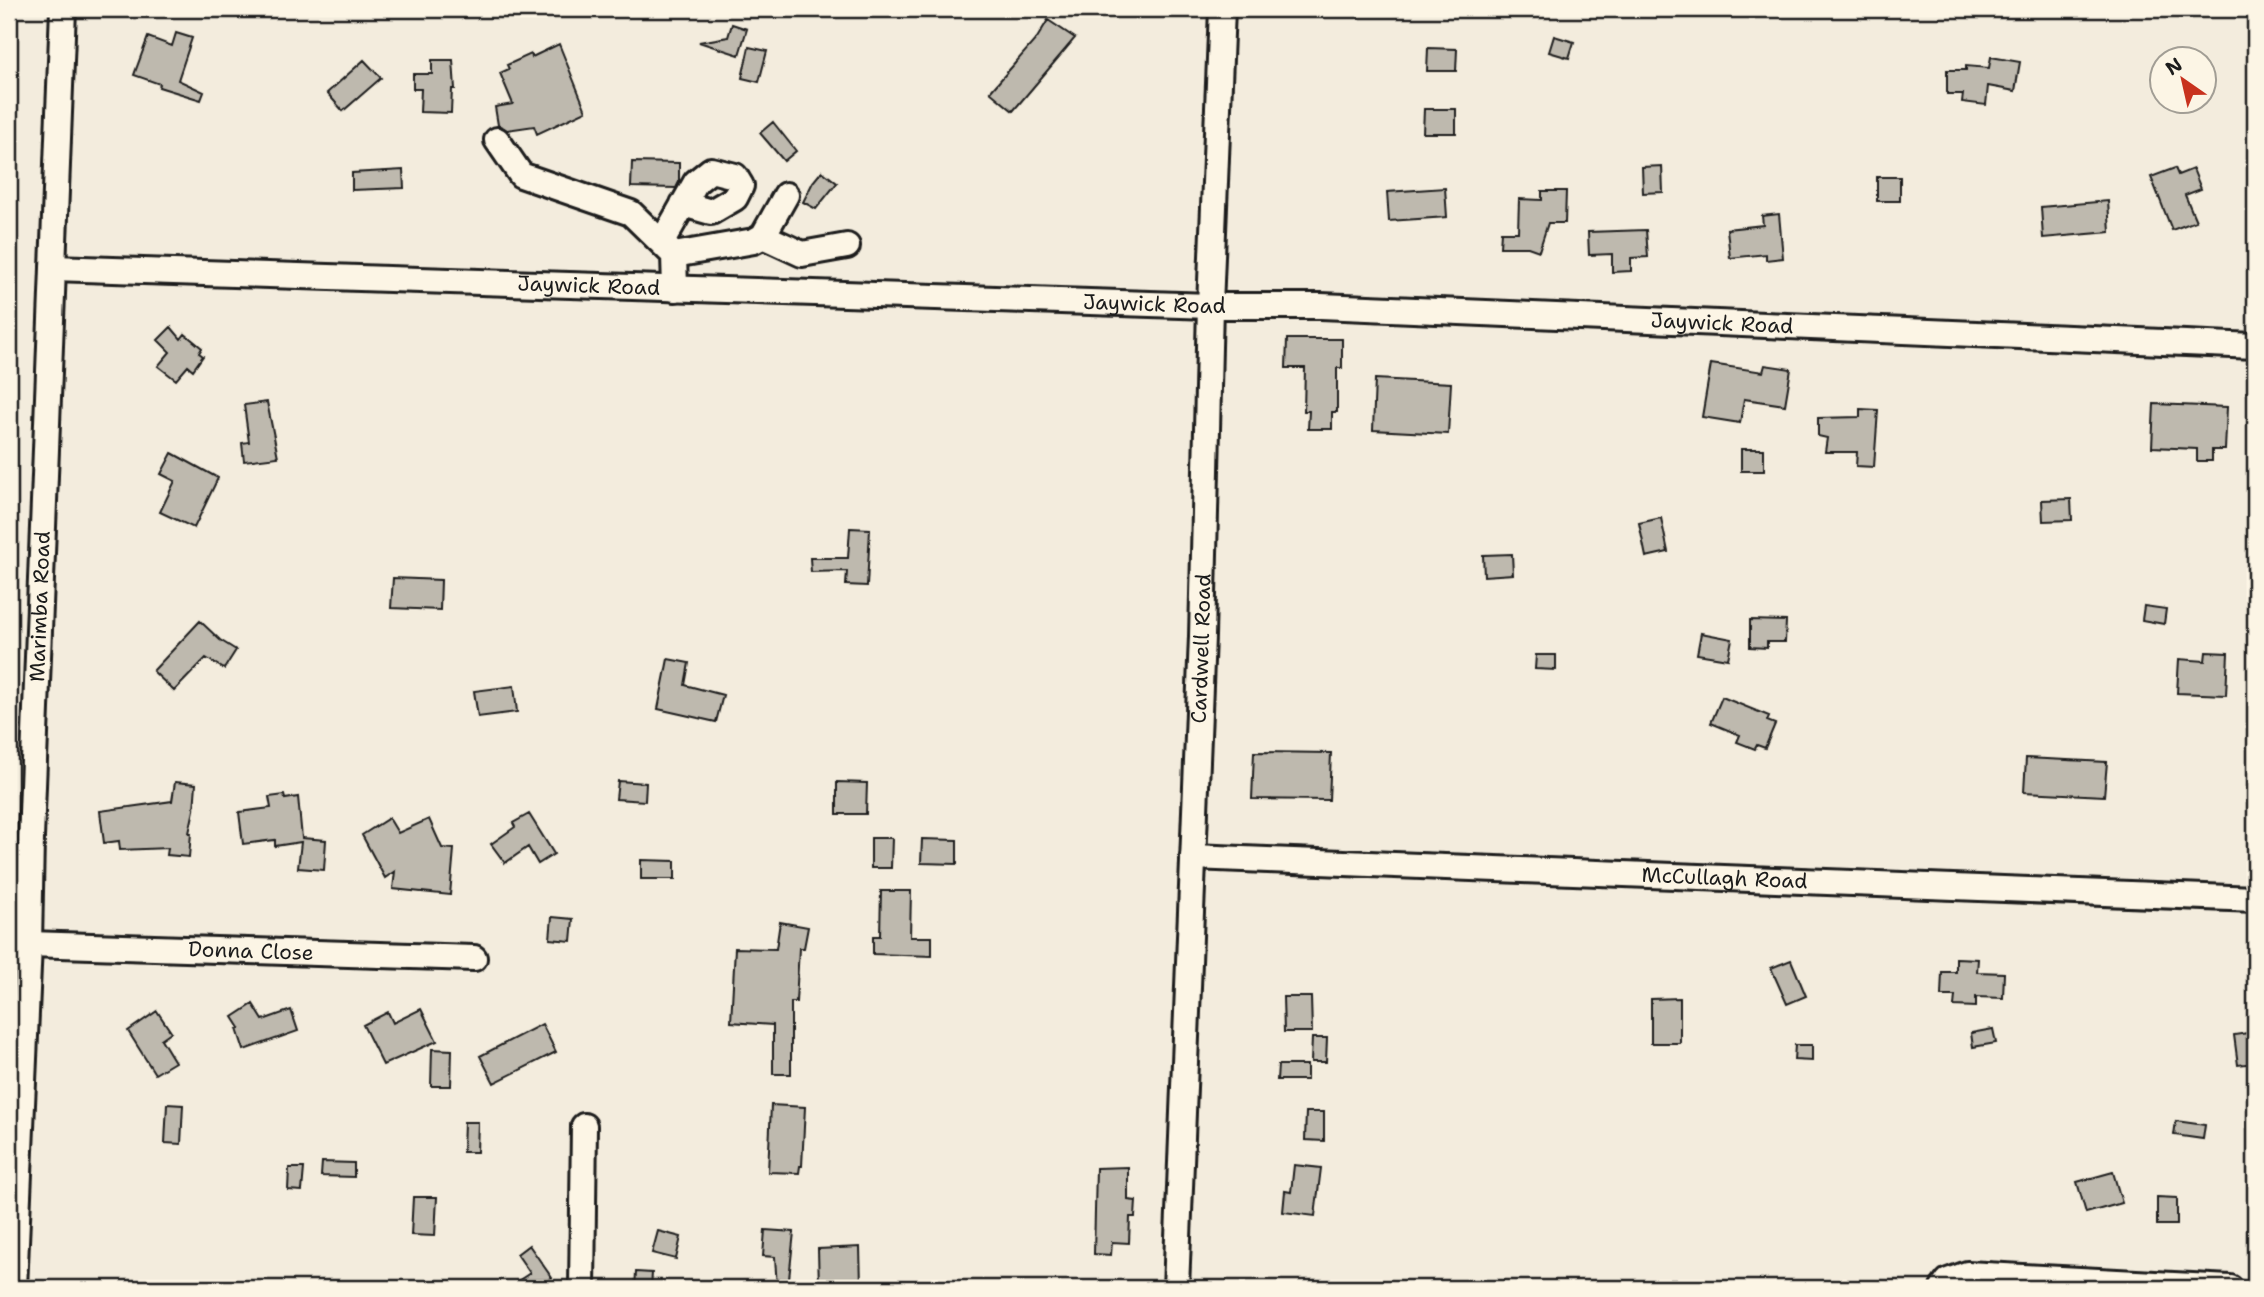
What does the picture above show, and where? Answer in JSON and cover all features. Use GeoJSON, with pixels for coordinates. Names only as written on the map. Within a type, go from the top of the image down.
{"type":"FeatureCollection","features":[{"type":"Feature","properties":{"kind":"street","name":"Marimba Road"},"geometry":{"type":"LineString","coordinates":[[14,1288],[29,944],[20,838],[53,268],[63,9]]}},
{"type":"Feature","properties":{"kind":"street","name":"Cardwell Road"},"geometry":{"type":"LineString","coordinates":[[1176,1288],[1202,636],[1210,306],[1222,9]]}},
{"type":"Feature","properties":{"kind":"street"},"geometry":{"type":"LineString","coordinates":[[497,140],[521,175],[631,213],[668,248],[754,241],[763,236],[786,195]]}},
{"type":"Feature","properties":{"kind":"street"},"geometry":{"type":"LineString","coordinates":[[675,289],[668,248],[683,204]]}},
{"type":"Feature","properties":{"kind":"street"},"geometry":{"type":"LineString","coordinates":[[763,236],[802,254],[846,246]]}},
{"type":"Feature","properties":{"kind":"street","name":"Jaywick Road"},"geometry":{"type":"LineString","coordinates":[[53,268],[1210,306],[1335,307],[2255,346]]}},
{"type":"Feature","properties":{"kind":"street","name":"McCullagh Road"},"geometry":{"type":"LineString","coordinates":[[1193,857],[2255,899]]}},
{"type":"Feature","properties":{"kind":"street","name":"Donna Close"},"geometry":{"type":"LineString","coordinates":[[29,944],[474,958]]}},
{"type":"Feature","properties":{"kind":"street"},"geometry":{"type":"LineString","coordinates":[[582,1288],[584,1126]]}},
{"type":"Feature","properties":{"kind":"street"},"geometry":{"type":"LineString","coordinates":[[1943,1288],[1948,1281],[1967,1274],[2230,1288]]}},
{"type":"Feature","properties":{"kind":"building"},"geometry":{"type":"Polygon","coordinates":[[[1048,20],[1075,38],[1013,111],[990,92],[1037,38],[1048,20]]]}},
{"type":"Feature","properties":{"kind":"building"},"geometry":{"type":"Polygon","coordinates":[[[732,24],[747,29],[739,55],[699,42],[728,37],[732,24]]]}},
{"type":"Feature","properties":{"kind":"building"},"geometry":{"type":"Polygon","coordinates":[[[176,33],[192,38],[178,80],[204,92],[201,100],[159,87],[160,84],[134,75],[148,37],[172,46],[176,33]]]}},
{"type":"Feature","properties":{"kind":"building"},"geometry":{"type":"Polygon","coordinates":[[[1554,36],[1574,42],[1569,58],[1549,52],[1554,36]]]}},
{"type":"Feature","properties":{"kind":"building"},"geometry":{"type":"Polygon","coordinates":[[[559,44],[586,111],[537,134],[534,126],[507,130],[498,125],[495,107],[513,104],[500,73],[509,69],[507,65],[559,44]]]}},
{"type":"Feature","properties":{"kind":"building"},"geometry":{"type":"Polygon","coordinates":[[[749,47],[767,51],[759,82],[742,78],[749,47]]]}},
{"type":"Feature","properties":{"kind":"building"},"geometry":{"type":"Polygon","coordinates":[[[1428,48],[1457,49],[1456,71],[1427,71],[1428,48]]]}},
{"type":"Feature","properties":{"kind":"building"},"geometry":{"type":"Polygon","coordinates":[[[1991,57],[2020,62],[2015,91],[1988,86],[1986,105],[1962,102],[1963,94],[1947,94],[1947,70],[1966,70],[1966,66],[1989,68],[1991,57]]]}},
{"type":"Feature","properties":{"kind":"building"},"geometry":{"type":"Polygon","coordinates":[[[364,60],[381,78],[343,111],[327,93],[364,60]]]}},
{"type":"Feature","properties":{"kind":"building"},"geometry":{"type":"Polygon","coordinates":[[[432,60],[453,60],[455,89],[452,89],[451,113],[420,112],[421,89],[413,89],[413,74],[432,74],[432,60]]]}},
{"type":"Feature","properties":{"kind":"building"},"geometry":{"type":"Polygon","coordinates":[[[1424,109],[1456,109],[1456,133],[1423,133],[1424,109]]]}},
{"type":"Feature","properties":{"kind":"building"},"geometry":{"type":"Polygon","coordinates":[[[773,122],[796,151],[784,161],[760,133],[773,122]]]}},
{"type":"Feature","properties":{"kind":"building"},"geometry":{"type":"Polygon","coordinates":[[[632,162],[679,163],[679,182],[676,188],[631,187],[632,162]]]}},
{"type":"Feature","properties":{"kind":"building"},"geometry":{"type":"Polygon","coordinates":[[[1662,166],[1663,192],[1643,193],[1642,167],[1662,166]]]}},
{"type":"Feature","properties":{"kind":"building"},"geometry":{"type":"Polygon","coordinates":[[[2175,168],[2178,175],[2193,169],[2201,189],[2185,195],[2196,221],[2172,230],[2151,177],[2175,168]]]}},
{"type":"Feature","properties":{"kind":"building"},"geometry":{"type":"Polygon","coordinates":[[[403,170],[404,188],[352,190],[352,173],[403,170]]]}},
{"type":"Feature","properties":{"kind":"building"},"geometry":{"type":"Polygon","coordinates":[[[822,171],[837,183],[816,209],[803,202],[822,171]]]}},
{"type":"Feature","properties":{"kind":"building"},"geometry":{"type":"Polygon","coordinates":[[[1877,177],[1900,177],[1900,201],[1877,201],[1877,177]]]}},
{"type":"Feature","properties":{"kind":"building"},"geometry":{"type":"Polygon","coordinates":[[[1445,188],[1447,217],[1389,221],[1387,192],[1445,188]]]}},
{"type":"Feature","properties":{"kind":"building"},"geometry":{"type":"Polygon","coordinates":[[[1542,191],[1566,191],[1565,223],[1548,223],[1539,251],[1528,247],[1500,247],[1501,232],[1518,232],[1519,199],[1542,200],[1542,191]]]}},
{"type":"Feature","properties":{"kind":"building"},"geometry":{"type":"Polygon","coordinates":[[[2108,201],[2110,232],[2043,238],[2041,207],[2108,201]]]}},
{"type":"Feature","properties":{"kind":"building"},"geometry":{"type":"Polygon","coordinates":[[[1779,214],[1783,258],[1766,260],[1766,254],[1730,258],[1727,229],[1763,225],[1762,216],[1779,214]]]}},
{"type":"Feature","properties":{"kind":"building"},"geometry":{"type":"Polygon","coordinates":[[[1646,230],[1648,257],[1631,258],[1631,271],[1612,272],[1612,254],[1589,255],[1588,232],[1646,230]]]}},
{"type":"Feature","properties":{"kind":"building"},"geometry":{"type":"Polygon","coordinates":[[[171,327],[181,339],[185,334],[202,348],[199,353],[203,356],[193,370],[188,366],[176,380],[158,366],[170,352],[158,340],[171,327]]]}},
{"type":"Feature","properties":{"kind":"building"},"geometry":{"type":"Polygon","coordinates":[[[1287,339],[1342,339],[1342,368],[1337,368],[1337,412],[1332,412],[1332,429],[1308,429],[1309,411],[1304,411],[1305,368],[1286,368],[1287,339]]]}},
{"type":"Feature","properties":{"kind":"building"},"geometry":{"type":"Polygon","coordinates":[[[1711,364],[1763,372],[1765,365],[1791,369],[1785,405],[1744,399],[1740,423],[1702,417],[1711,364]]]}},
{"type":"Feature","properties":{"kind":"building"},"geometry":{"type":"Polygon","coordinates":[[[1375,379],[1451,383],[1448,434],[1373,430],[1375,379]]]}},
{"type":"Feature","properties":{"kind":"building"},"geometry":{"type":"Polygon","coordinates":[[[267,402],[278,457],[244,461],[242,443],[249,442],[244,405],[267,402]]]}},
{"type":"Feature","properties":{"kind":"building"},"geometry":{"type":"Polygon","coordinates":[[[2154,404],[2227,407],[2225,450],[2212,450],[2212,461],[2197,461],[2197,449],[2152,447],[2154,404]]]}},
{"type":"Feature","properties":{"kind":"building"},"geometry":{"type":"Polygon","coordinates":[[[1860,409],[1878,410],[1874,467],[1856,466],[1857,452],[1825,452],[1827,438],[1818,436],[1818,418],[1860,417],[1860,409]]]}},
{"type":"Feature","properties":{"kind":"building"},"geometry":{"type":"Polygon","coordinates":[[[1741,449],[1764,449],[1764,471],[1741,471],[1741,449]]]}},
{"type":"Feature","properties":{"kind":"building"},"geometry":{"type":"Polygon","coordinates":[[[172,453],[218,478],[194,528],[160,512],[175,481],[161,474],[172,453]]]}},
{"type":"Feature","properties":{"kind":"building"},"geometry":{"type":"Polygon","coordinates":[[[2071,499],[2072,520],[2043,521],[2042,500],[2071,499]]]}},
{"type":"Feature","properties":{"kind":"building"},"geometry":{"type":"Polygon","coordinates":[[[1661,518],[1668,552],[1646,557],[1639,523],[1661,518]]]}},
{"type":"Feature","properties":{"kind":"building"},"geometry":{"type":"Polygon","coordinates":[[[850,528],[870,529],[867,586],[846,585],[847,571],[811,572],[810,558],[848,558],[850,528]]]}},
{"type":"Feature","properties":{"kind":"building"},"geometry":{"type":"Polygon","coordinates":[[[1512,554],[1513,574],[1484,576],[1483,555],[1512,554]]]}},
{"type":"Feature","properties":{"kind":"building"},"geometry":{"type":"Polygon","coordinates":[[[393,578],[441,580],[440,610],[391,608],[393,578]]]}},
{"type":"Feature","properties":{"kind":"building"},"geometry":{"type":"Polygon","coordinates":[[[2144,606],[2166,609],[2164,624],[2142,620],[2144,606]]]}},
{"type":"Feature","properties":{"kind":"building"},"geometry":{"type":"Polygon","coordinates":[[[1750,620],[1786,621],[1785,642],[1767,642],[1767,648],[1750,647],[1750,620]]]}},
{"type":"Feature","properties":{"kind":"building"},"geometry":{"type":"Polygon","coordinates":[[[200,621],[220,640],[236,650],[224,669],[206,658],[174,691],[153,671],[200,621]]]}},
{"type":"Feature","properties":{"kind":"building"},"geometry":{"type":"Polygon","coordinates":[[[1701,633],[1732,639],[1728,659],[1697,654],[1701,633]]]}},
{"type":"Feature","properties":{"kind":"building"},"geometry":{"type":"Polygon","coordinates":[[[2206,652],[2228,653],[2226,695],[2177,693],[2179,659],[2205,661],[2206,652]]]}},
{"type":"Feature","properties":{"kind":"building"},"geometry":{"type":"Polygon","coordinates":[[[1536,655],[1556,655],[1556,670],[1535,669],[1536,655]]]}},
{"type":"Feature","properties":{"kind":"building"},"geometry":{"type":"Polygon","coordinates":[[[668,659],[689,663],[685,685],[723,695],[716,722],[658,709],[668,659]]]}},
{"type":"Feature","properties":{"kind":"building"},"geometry":{"type":"Polygon","coordinates":[[[514,686],[517,712],[478,717],[474,691],[514,686]]]}},
{"type":"Feature","properties":{"kind":"building"},"geometry":{"type":"Polygon","coordinates":[[[1722,697],[1769,716],[1767,721],[1775,724],[1765,748],[1757,745],[1755,749],[1737,742],[1740,735],[1711,723],[1722,697]]]}},
{"type":"Feature","properties":{"kind":"building"},"geometry":{"type":"Polygon","coordinates":[[[1254,752],[1331,753],[1329,800],[1252,799],[1254,752]]]}},
{"type":"Feature","properties":{"kind":"building"},"geometry":{"type":"Polygon","coordinates":[[[2026,758],[2107,762],[2104,796],[2024,792],[2026,758]]]}},
{"type":"Feature","properties":{"kind":"building"},"geometry":{"type":"Polygon","coordinates":[[[618,781],[646,783],[645,801],[616,799],[618,781]]]}},
{"type":"Feature","properties":{"kind":"building"},"geometry":{"type":"Polygon","coordinates":[[[175,782],[196,784],[189,833],[189,857],[167,855],[168,848],[120,850],[119,841],[104,843],[100,811],[172,801],[175,782]]]}},
{"type":"Feature","properties":{"kind":"building"},"geometry":{"type":"Polygon","coordinates":[[[837,782],[867,783],[866,814],[837,814],[837,782]]]}},
{"type":"Feature","properties":{"kind":"building"},"geometry":{"type":"Polygon","coordinates":[[[284,795],[285,799],[298,797],[302,838],[326,840],[324,870],[298,868],[301,842],[275,846],[275,840],[243,844],[239,812],[271,808],[269,797],[284,795]]]}},
{"type":"Feature","properties":{"kind":"building"},"geometry":{"type":"Polygon","coordinates":[[[529,814],[554,854],[538,864],[528,847],[505,863],[491,844],[515,827],[513,823],[529,814]]]}},
{"type":"Feature","properties":{"kind":"building"},"geometry":{"type":"Polygon","coordinates":[[[389,818],[398,833],[429,819],[442,848],[454,849],[450,895],[393,889],[395,871],[385,878],[362,835],[389,818]]]}},
{"type":"Feature","properties":{"kind":"building"},"geometry":{"type":"Polygon","coordinates":[[[871,838],[892,838],[891,868],[871,868],[871,838]]]}},
{"type":"Feature","properties":{"kind":"building"},"geometry":{"type":"Polygon","coordinates":[[[922,839],[957,840],[957,864],[921,863],[922,839]]]}},
{"type":"Feature","properties":{"kind":"building"},"geometry":{"type":"Polygon","coordinates":[[[641,860],[675,861],[675,879],[641,879],[641,860]]]}},
{"type":"Feature","properties":{"kind":"building"},"geometry":{"type":"Polygon","coordinates":[[[881,891],[911,891],[910,937],[932,937],[932,956],[873,954],[873,936],[880,936],[881,891]]]}},
{"type":"Feature","properties":{"kind":"building"},"geometry":{"type":"Polygon","coordinates":[[[552,917],[573,919],[571,941],[550,939],[552,917]]]}},
{"type":"Feature","properties":{"kind":"building"},"geometry":{"type":"Polygon","coordinates":[[[780,922],[808,927],[804,948],[799,948],[796,1002],[791,1002],[791,1074],[773,1074],[773,1025],[731,1022],[735,948],[776,949],[780,922]]]}},
{"type":"Feature","properties":{"kind":"building"},"geometry":{"type":"Polygon","coordinates":[[[1956,958],[1978,959],[1977,972],[2004,973],[2003,998],[1976,997],[1976,1007],[1954,1006],[1955,996],[1941,996],[1942,972],[1956,972],[1956,958]]]}},
{"type":"Feature","properties":{"kind":"building"},"geometry":{"type":"Polygon","coordinates":[[[1791,960],[1806,996],[1787,1004],[1771,968],[1791,960]]]}},
{"type":"Feature","properties":{"kind":"building"},"geometry":{"type":"Polygon","coordinates":[[[1283,997],[1311,997],[1312,1032],[1284,1032],[1283,997]]]}},
{"type":"Feature","properties":{"kind":"building"},"geometry":{"type":"Polygon","coordinates":[[[1680,998],[1680,1043],[1651,1043],[1651,999],[1680,998]]]}},
{"type":"Feature","properties":{"kind":"building"},"geometry":{"type":"Polygon","coordinates":[[[253,1004],[263,1020],[291,1010],[298,1031],[244,1050],[237,1029],[240,1028],[233,1017],[253,1004]]]}},
{"type":"Feature","properties":{"kind":"building"},"geometry":{"type":"Polygon","coordinates":[[[421,1009],[437,1041],[383,1065],[363,1025],[388,1012],[393,1023],[421,1009]]]}},
{"type":"Feature","properties":{"kind":"building"},"geometry":{"type":"Polygon","coordinates":[[[157,1011],[171,1032],[161,1039],[175,1062],[155,1074],[128,1031],[157,1011]]]}},
{"type":"Feature","properties":{"kind":"building"},"geometry":{"type":"Polygon","coordinates":[[[542,1024],[556,1052],[494,1083],[480,1056],[542,1024]]]}},
{"type":"Feature","properties":{"kind":"building"},"geometry":{"type":"Polygon","coordinates":[[[1993,1029],[1996,1043],[1973,1047],[1971,1033],[1993,1029]]]}},
{"type":"Feature","properties":{"kind":"building"},"geometry":{"type":"Polygon","coordinates":[[[2255,1032],[2255,1063],[2238,1065],[2234,1035],[2255,1032]]]}},
{"type":"Feature","properties":{"kind":"building"},"geometry":{"type":"Polygon","coordinates":[[[1312,1038],[1327,1038],[1326,1062],[1311,1062],[1312,1038]]]}},
{"type":"Feature","properties":{"kind":"building"},"geometry":{"type":"Polygon","coordinates":[[[1795,1045],[1812,1045],[1812,1061],[1794,1060],[1795,1045]]]}},
{"type":"Feature","properties":{"kind":"building"},"geometry":{"type":"Polygon","coordinates":[[[432,1049],[452,1050],[451,1086],[431,1086],[432,1049]]]}},
{"type":"Feature","properties":{"kind":"building"},"geometry":{"type":"Polygon","coordinates":[[[1278,1065],[1307,1065],[1307,1080],[1277,1080],[1278,1065]]]}},
{"type":"Feature","properties":{"kind":"building"},"geometry":{"type":"Polygon","coordinates":[[[167,1104],[183,1105],[181,1144],[165,1143],[167,1104]]]}},
{"type":"Feature","properties":{"kind":"building"},"geometry":{"type":"Polygon","coordinates":[[[771,1105],[805,1107],[802,1166],[799,1173],[768,1172],[771,1105]]]}},
{"type":"Feature","properties":{"kind":"building"},"geometry":{"type":"Polygon","coordinates":[[[1306,1112],[1324,1112],[1324,1141],[1305,1140],[1306,1112]]]}},
{"type":"Feature","properties":{"kind":"building"},"geometry":{"type":"Polygon","coordinates":[[[2176,1121],[2205,1125],[2203,1139],[2174,1135],[2176,1121]]]}},
{"type":"Feature","properties":{"kind":"building"},"geometry":{"type":"Polygon","coordinates":[[[464,1122],[478,1122],[477,1152],[463,1152],[464,1122]]]}},
{"type":"Feature","properties":{"kind":"building"},"geometry":{"type":"Polygon","coordinates":[[[322,1162],[354,1163],[354,1177],[321,1176],[322,1162]]]}},
{"type":"Feature","properties":{"kind":"building"},"geometry":{"type":"Polygon","coordinates":[[[1294,1165],[1321,1168],[1315,1216],[1283,1212],[1285,1191],[1291,1192],[1294,1165]]]}},
{"type":"Feature","properties":{"kind":"building"},"geometry":{"type":"Polygon","coordinates":[[[1128,1167],[1128,1200],[1136,1201],[1135,1217],[1130,1217],[1129,1243],[1112,1242],[1111,1255],[1094,1254],[1096,1168],[1128,1167]]]}},
{"type":"Feature","properties":{"kind":"building"},"geometry":{"type":"Polygon","coordinates":[[[289,1168],[304,1168],[302,1191],[288,1190],[289,1168]]]}},
{"type":"Feature","properties":{"kind":"building"},"geometry":{"type":"Polygon","coordinates":[[[2113,1172],[2122,1203],[2086,1213],[2077,1182],[2113,1172]]]}},
{"type":"Feature","properties":{"kind":"building"},"geometry":{"type":"Polygon","coordinates":[[[413,1197],[437,1197],[435,1236],[411,1235],[413,1197]]]}},
{"type":"Feature","properties":{"kind":"building"},"geometry":{"type":"Polygon","coordinates":[[[2157,1197],[2177,1198],[2177,1225],[2157,1225],[2157,1197]]]}},
{"type":"Feature","properties":{"kind":"building"},"geometry":{"type":"Polygon","coordinates":[[[765,1230],[794,1232],[788,1288],[777,1288],[775,1257],[763,1256],[765,1230]]]}},
{"type":"Feature","properties":{"kind":"building"},"geometry":{"type":"Polygon","coordinates":[[[658,1231],[681,1237],[676,1259],[652,1253],[658,1231]]]}},
{"type":"Feature","properties":{"kind":"building"},"geometry":{"type":"Polygon","coordinates":[[[529,1245],[552,1278],[547,1281],[552,1288],[507,1288],[530,1273],[517,1254],[529,1245]]]}},
{"type":"Feature","properties":{"kind":"building"},"geometry":{"type":"Polygon","coordinates":[[[860,1247],[861,1285],[819,1287],[818,1249],[860,1247]]]}},
{"type":"Feature","properties":{"kind":"building"},"geometry":{"type":"Polygon","coordinates":[[[636,1272],[652,1273],[651,1288],[635,1288],[636,1272]]]}}]}
